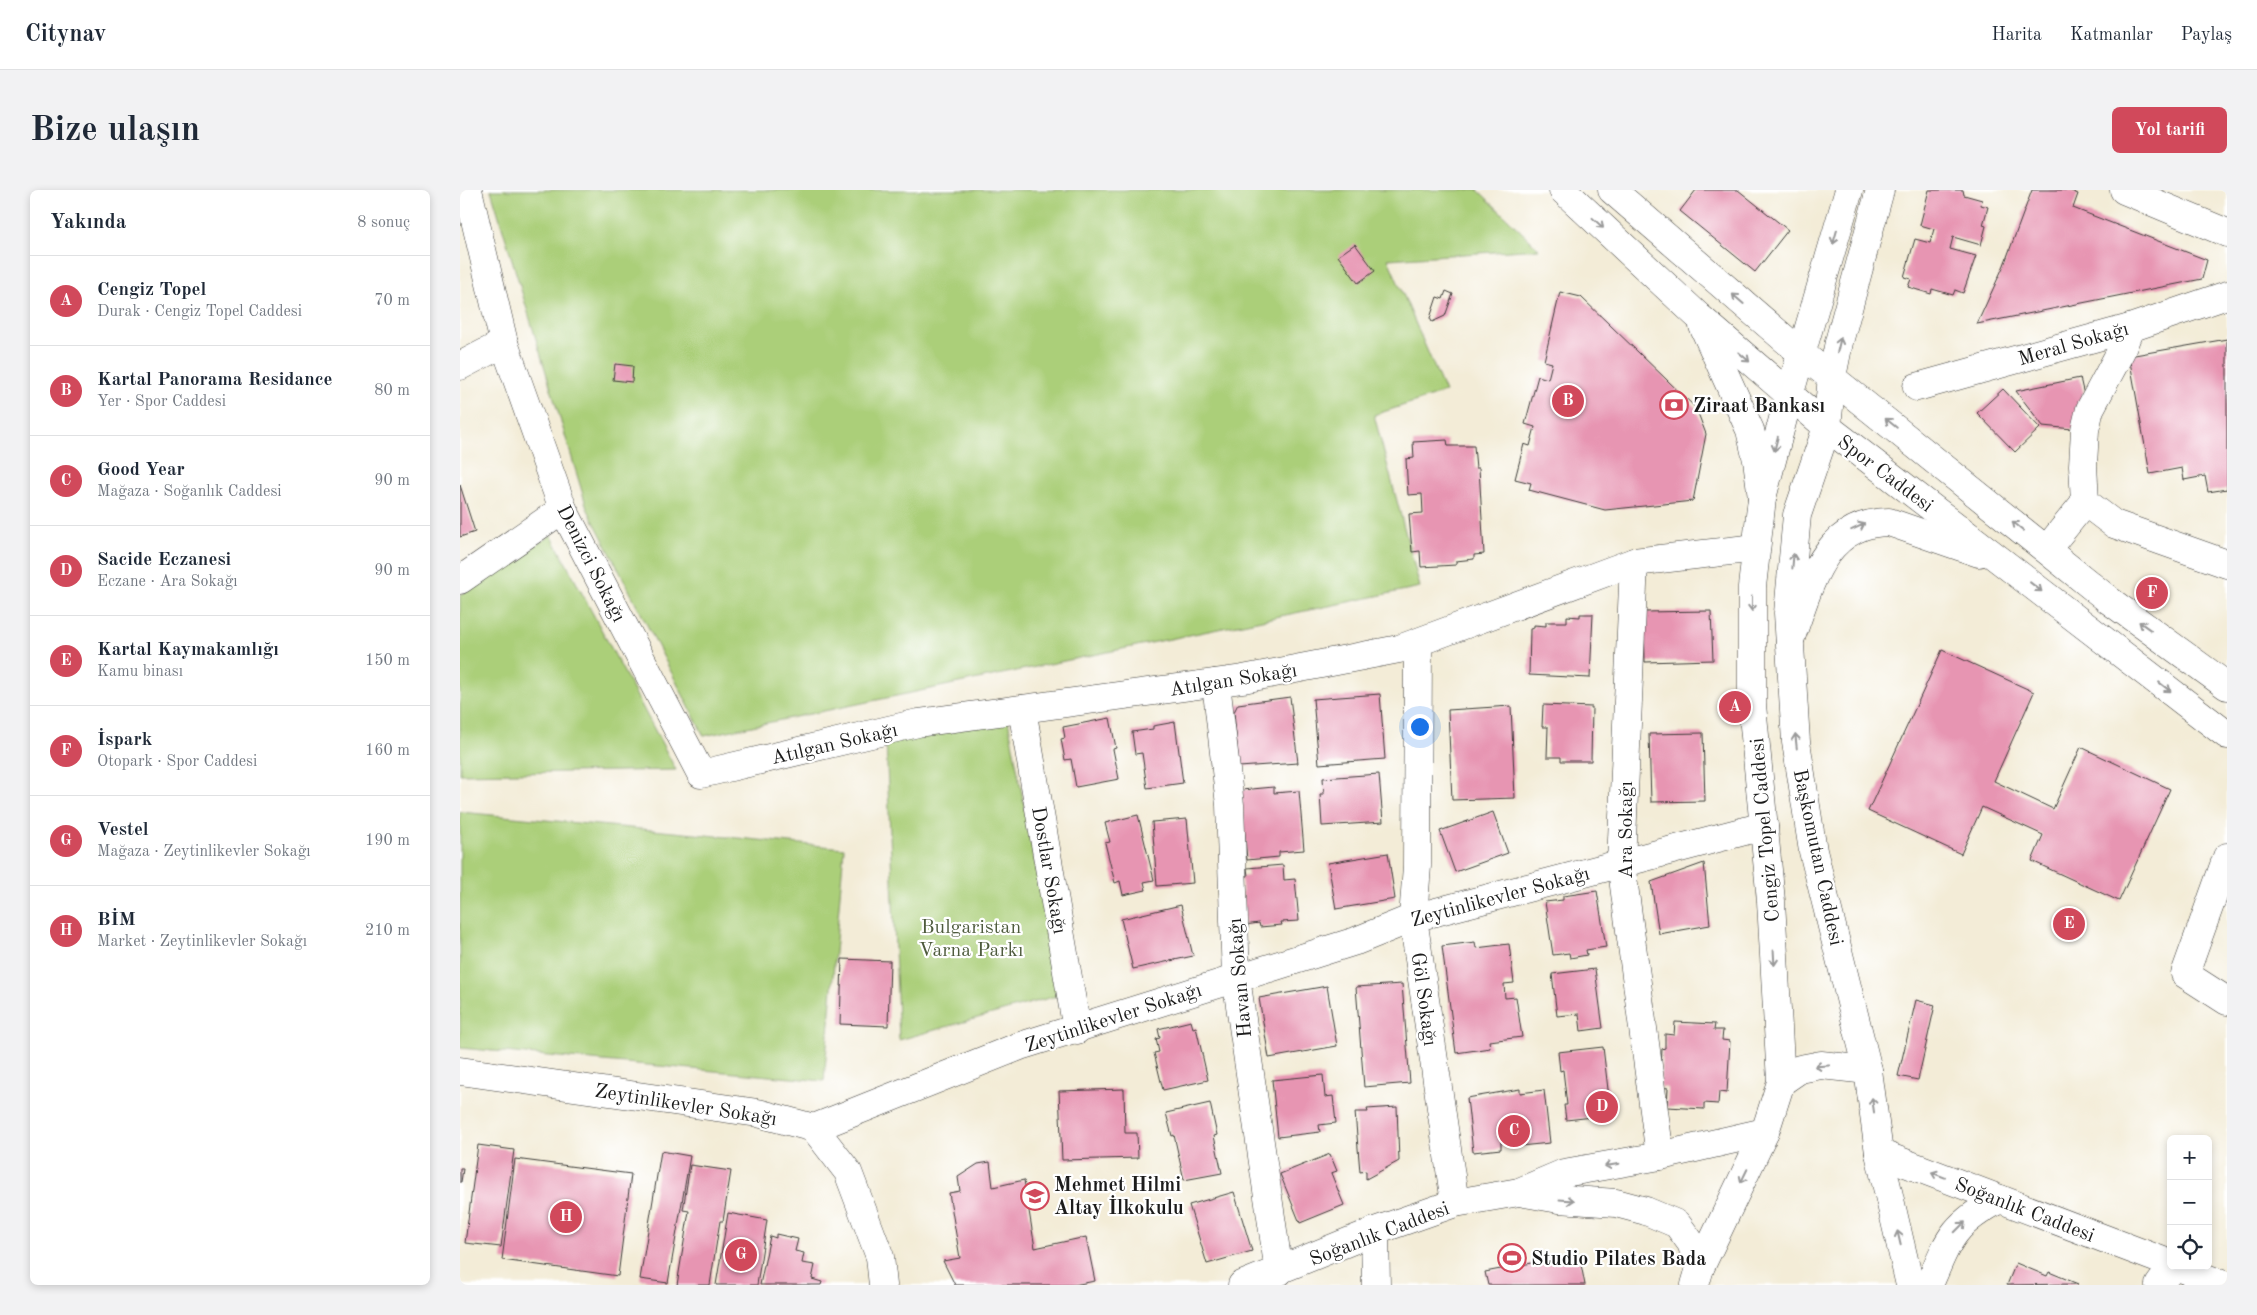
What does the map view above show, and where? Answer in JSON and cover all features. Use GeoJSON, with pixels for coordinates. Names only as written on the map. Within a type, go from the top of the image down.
{"type":"FeatureCollection","features":[{"type":"Feature","properties":{"kind":"street","name":"Denizci Sokağı"},"geometry":{"type":"LineString","coordinates":[[468,190],[504,343],[563,509],[701,774]]}},
{"type":"Feature","properties":{"kind":"street","name":"Spor Caddesi"},"geometry":{"type":"LineString","coordinates":[[1563,190],[1698,316],[1826,427],[2227,735]]}},
{"type":"Feature","properties":{"kind":"street","name":"Spor Caddesi"},"geometry":{"type":"LineString","coordinates":[[1612,190],[1802,354],[2110,601],[2227,686]]}},
{"type":"Feature","properties":{"kind":"street","name":"Cengiz Topel Caddesi"},"geometry":{"type":"LineString","coordinates":[[1697,1276],[1765,1132],[1781,1082],[1771,901],[1752,705],[1752,587],[1762,498],[1789,396],[1849,190]]}},
{"type":"Feature","properties":{"kind":"street"},"geometry":{"type":"LineString","coordinates":[[1826,427],[1832,377],[1880,190]]}},
{"type":"Feature","properties":{"kind":"street"},"geometry":{"type":"LineString","coordinates":[[2124,190],[2173,199],[2227,233]]}},
{"type":"Feature","properties":{"kind":"street","name":"Meral Sokağı"},"geometry":{"type":"LineString","coordinates":[[1917,387],[2130,328],[2227,295]]}},
{"type":"Feature","properties":{"kind":"street"},"geometry":{"type":"LineString","coordinates":[[1698,316],[1750,430],[1757,460],[1762,498]]}},
{"type":"Feature","properties":{"kind":"street"},"geometry":{"type":"LineString","coordinates":[[2047,549],[2085,502],[2083,465],[2085,430],[2090,409],[2121,351],[2130,328]]}},
{"type":"Feature","properties":{"kind":"street"},"geometry":{"type":"LineString","coordinates":[[460,366],[504,343]]}},
{"type":"Feature","properties":{"kind":"street","name":"Başkomutan Caddesi"},"geometry":{"type":"LineString","coordinates":[[1826,427],[1797,515],[1788,613],[1796,742],[1813,851],[1868,1070],[1879,1153],[1910,1285]]}},
{"type":"Feature","properties":{"kind":"street"},"geometry":{"type":"LineString","coordinates":[[2085,502],[2114,524],[2227,564]]}},
{"type":"Feature","properties":{"kind":"street"},"geometry":{"type":"LineString","coordinates":[[460,580],[563,509]]}},
{"type":"Feature","properties":{"kind":"street"},"geometry":{"type":"LineString","coordinates":[[1790,640],[1817,566],[1844,535],[1857,527],[1873,522],[1889,522],[2004,562]]}},
{"type":"Feature","properties":{"kind":"street","name":"Atılgan Sokağı"},"geometry":{"type":"LineString","coordinates":[[701,774],[918,723],[1216,683],[1389,651],[1418,643],[1634,562],[1756,548]]}},
{"type":"Feature","properties":{"kind":"street","name":"Ara Sokağı"},"geometry":{"type":"LineString","coordinates":[[1634,562],[1621,863],[1660,1156]]}},
{"type":"Feature","properties":{"kind":"street","name":"Göl Sokağı"},"geometry":{"type":"LineString","coordinates":[[1418,643],[1417,866],[1413,918],[1455,1203]]}},
{"type":"Feature","properties":{"kind":"street","name":"Havan Sokağı"},"geometry":{"type":"LineString","coordinates":[[1216,683],[1230,805],[1236,978],[1279,1272]]}},
{"type":"Feature","properties":{"kind":"street","name":"Dostlar Sokağı"},"geometry":{"type":"LineString","coordinates":[[1022,709],[1077,1030]]}},
{"type":"Feature","properties":{"kind":"street","name":"Zeytinlikevler Sokağı"},"geometry":{"type":"LineString","coordinates":[[460,1070],[758,1113],[814,1128],[1020,1046],[1077,1030],[1356,941],[1413,918],[1764,826]]}},
{"type":"Feature","properties":{"kind":"street"},"geometry":{"type":"LineString","coordinates":[[2227,857],[2185,974],[2227,1001]]}},
{"type":"Feature","properties":{"kind":"street"},"geometry":{"type":"LineString","coordinates":[[1781,1082],[1800,1069],[1821,1065],[1868,1070]]}},
{"type":"Feature","properties":{"kind":"street"},"geometry":{"type":"LineString","coordinates":[[814,1128],[848,1172],[880,1257],[883,1285]]}},
{"type":"Feature","properties":{"kind":"street","name":"Soğanlık Caddesi"},"geometry":{"type":"LineString","coordinates":[[1242,1285],[1279,1272],[1375,1231],[1455,1203],[1519,1192],[1564,1174],[1660,1156],[1765,1132]]}},
{"type":"Feature","properties":{"kind":"street","name":"Soğanlık Caddesi"},"geometry":{"type":"LineString","coordinates":[[1879,1153],[2167,1264]]}},
{"type":"Feature","properties":{"kind":"street","name":"Soğanlık Caddesi"},"geometry":{"type":"LineString","coordinates":[[1519,1192],[1559,1199],[1616,1203],[1646,1211],[1677,1224],[1691,1243],[1697,1276]]}},
{"type":"Feature","properties":{"kind":"street"},"geometry":{"type":"LineString","coordinates":[[1929,1285],[1948,1239],[1974,1213],[2000,1199]]}},
{"type":"Feature","properties":{"kind":"street"},"geometry":{"type":"LineString","coordinates":[[1375,1231],[1376,1285]]}},
{"type":"Feature","properties":{"kind":"street"},"geometry":{"type":"LineString","coordinates":[[2159,1285],[2170,1270]]}},
{"type":"Feature","properties":{"kind":"street","name":"Soğanlık Caddesi"},"geometry":{"type":"LineString","coordinates":[[2184,1270],[2224,1285]]}},
{"type":"Feature","properties":{"kind":"green space"},"geometry":{"type":"Polygon","coordinates":[[[491,190],[1478,190],[1539,249],[1388,259],[1445,392],[1374,415],[1420,587],[704,736],[587,508],[491,190]]]}},
{"type":"Feature","properties":{"kind":"green space"},"geometry":{"type":"Polygon","coordinates":[[[551,535],[676,770],[460,774],[460,595],[551,535]]]}},
{"type":"Feature","properties":{"kind":"green space","name":"Bulgaristan Varna Parkı"},"geometry":{"type":"Polygon","coordinates":[[[1008,720],[1060,995],[899,1040],[886,742],[1008,720]]]}},
{"type":"Feature","properties":{"kind":"green space"},"geometry":{"type":"Polygon","coordinates":[[[460,812],[844,848],[824,1081],[460,1048],[460,812]]]}},
{"type":"Feature","properties":{"kind":"building"},"geometry":{"type":"Polygon","coordinates":[[[1696,190],[1738,190],[1788,230],[1755,272],[1680,211],[1696,190]]]}},
{"type":"Feature","properties":{"kind":"building"},"geometry":{"type":"Polygon","coordinates":[[[1929,190],[1963,190],[1964,195],[1982,200],[1981,205],[1988,207],[1983,225],[1986,226],[1981,245],[1953,237],[1950,249],[1976,256],[1963,293],[1955,290],[1953,295],[1932,289],[1931,294],[1908,287],[1911,279],[1904,277],[1915,239],[1930,243],[1934,229],[1920,225],[1929,190]]]}},
{"type":"Feature","properties":{"kind":"building"},"geometry":{"type":"Polygon","coordinates":[[[2032,190],[2069,190],[2078,194],[2073,208],[2207,260],[2202,279],[1977,324],[2004,265],[2032,190]]]}},
{"type":"Feature","properties":{"kind":"building"},"geometry":{"type":"Polygon","coordinates":[[[1355,244],[1375,271],[1358,283],[1338,256],[1355,244]]]}},
{"type":"Feature","properties":{"kind":"building"},"geometry":{"type":"Polygon","coordinates":[[[1446,291],[1453,294],[1445,316],[1432,322],[1430,318],[1437,297],[1443,299],[1446,291]]]}},
{"type":"Feature","properties":{"kind":"building"},"geometry":{"type":"Polygon","coordinates":[[[1560,292],[1581,297],[1696,408],[1706,434],[1693,501],[1605,510],[1529,490],[1531,483],[1515,479],[1524,444],[1530,446],[1535,427],[1525,424],[1538,376],[1548,379],[1552,363],[1544,361],[1560,292]]]}},
{"type":"Feature","properties":{"kind":"building"},"geometry":{"type":"Polygon","coordinates":[[[2227,339],[2227,489],[2208,492],[2205,476],[2184,480],[2182,468],[2150,474],[2129,356],[2227,339]]]}},
{"type":"Feature","properties":{"kind":"building"},"geometry":{"type":"Polygon","coordinates":[[[615,364],[633,366],[632,382],[613,380],[615,364]]]}},
{"type":"Feature","properties":{"kind":"building"},"geometry":{"type":"Polygon","coordinates":[[[2080,378],[2088,412],[2072,429],[2043,426],[2016,391],[2080,378]]]}},
{"type":"Feature","properties":{"kind":"building"},"geometry":{"type":"Polygon","coordinates":[[[2003,389],[2040,428],[2015,452],[1977,413],[2003,389]]]}},
{"type":"Feature","properties":{"kind":"building"},"geometry":{"type":"Polygon","coordinates":[[[1447,440],[1448,446],[1474,446],[1476,468],[1479,468],[1484,554],[1474,555],[1474,559],[1456,561],[1456,565],[1421,567],[1420,551],[1412,552],[1409,514],[1423,513],[1422,494],[1408,495],[1406,459],[1414,458],[1413,442],[1447,440]]]}},
{"type":"Feature","properties":{"kind":"building"},"geometry":{"type":"Polygon","coordinates":[[[460,485],[475,532],[460,537],[460,485]]]}},
{"type":"Feature","properties":{"kind":"building"},"geometry":{"type":"Polygon","coordinates":[[[1711,611],[1713,660],[1645,662],[1644,612],[1711,611]]]}},
{"type":"Feature","properties":{"kind":"building"},"geometry":{"type":"Polygon","coordinates":[[[1580,614],[1593,614],[1590,678],[1529,675],[1530,629],[1534,628],[1534,625],[1546,626],[1546,622],[1567,622],[1567,616],[1580,617],[1580,614]]]}},
{"type":"Feature","properties":{"kind":"building"},"geometry":{"type":"Polygon","coordinates":[[[1942,650],[2034,692],[1994,781],[2053,809],[2081,747],[2170,789],[2119,901],[2032,861],[2043,835],[1982,807],[1961,854],[1868,811],[1942,650]]]}},
{"type":"Feature","properties":{"kind":"building"},"geometry":{"type":"Polygon","coordinates":[[[1380,694],[1385,759],[1319,764],[1313,699],[1380,694]]]}},
{"type":"Feature","properties":{"kind":"building"},"geometry":{"type":"Polygon","coordinates":[[[1290,697],[1298,763],[1239,767],[1234,712],[1238,704],[1290,697]]]}},
{"type":"Feature","properties":{"kind":"building"},"geometry":{"type":"Polygon","coordinates":[[[1543,705],[1592,707],[1591,761],[1561,761],[1561,757],[1547,757],[1548,727],[1542,727],[1543,705]]]}},
{"type":"Feature","properties":{"kind":"building"},"geometry":{"type":"Polygon","coordinates":[[[1511,706],[1515,798],[1452,800],[1448,710],[1511,706]]]}},
{"type":"Feature","properties":{"kind":"building"},"geometry":{"type":"Polygon","coordinates":[[[1110,718],[1116,748],[1113,749],[1119,779],[1076,787],[1071,759],[1065,760],[1061,739],[1065,738],[1063,727],[1110,718]]]}},
{"type":"Feature","properties":{"kind":"building"},"geometry":{"type":"Polygon","coordinates":[[[1175,722],[1183,783],[1147,788],[1142,753],[1135,754],[1132,732],[1153,729],[1153,726],[1175,722]]]}},
{"type":"Feature","properties":{"kind":"building"},"geometry":{"type":"Polygon","coordinates":[[[1703,733],[1705,801],[1651,802],[1649,734],[1703,733]]]}},
{"type":"Feature","properties":{"kind":"building"},"geometry":{"type":"Polygon","coordinates":[[[1379,774],[1383,822],[1322,826],[1320,794],[1324,794],[1323,778],[1379,774]]]}},
{"type":"Feature","properties":{"kind":"building"},"geometry":{"type":"Polygon","coordinates":[[[1274,787],[1274,793],[1299,791],[1304,850],[1279,852],[1279,857],[1247,860],[1241,790],[1274,787]]]}},
{"type":"Feature","properties":{"kind":"building"},"geometry":{"type":"Polygon","coordinates":[[[1493,812],[1508,853],[1455,872],[1440,831],[1493,812]]]}},
{"type":"Feature","properties":{"kind":"building"},"geometry":{"type":"Polygon","coordinates":[[[1138,815],[1154,880],[1144,882],[1146,890],[1123,895],[1120,881],[1115,883],[1105,843],[1110,842],[1105,823],[1138,815]]]}},
{"type":"Feature","properties":{"kind":"building"},"geometry":{"type":"Polygon","coordinates":[[[1187,819],[1193,883],[1157,886],[1152,822],[1187,819]]]}},
{"type":"Feature","properties":{"kind":"building"},"geometry":{"type":"Polygon","coordinates":[[[1388,853],[1395,899],[1336,909],[1328,863],[1388,853]]]}},
{"type":"Feature","properties":{"kind":"building"},"geometry":{"type":"Polygon","coordinates":[[[1704,863],[1710,925],[1659,934],[1651,882],[1704,863]]]}},
{"type":"Feature","properties":{"kind":"building"},"geometry":{"type":"Polygon","coordinates":[[[1283,865],[1284,880],[1295,879],[1299,921],[1281,922],[1282,925],[1260,927],[1259,923],[1245,925],[1241,877],[1248,876],[1247,868],[1283,865]]]}},
{"type":"Feature","properties":{"kind":"building"},"geometry":{"type":"Polygon","coordinates":[[[1597,891],[1606,947],[1586,950],[1587,955],[1570,958],[1569,953],[1553,955],[1545,902],[1563,900],[1563,896],[1597,891]]]}},
{"type":"Feature","properties":{"kind":"building"},"geometry":{"type":"Polygon","coordinates":[[[1181,905],[1193,956],[1133,969],[1121,919],[1181,905]]]}},
{"type":"Feature","properties":{"kind":"building"},"geometry":{"type":"Polygon","coordinates":[[[1475,942],[1476,948],[1509,944],[1514,983],[1504,984],[1505,998],[1516,997],[1522,1037],[1489,1041],[1490,1048],[1456,1053],[1442,946],[1475,942]]]}},
{"type":"Feature","properties":{"kind":"building"},"geometry":{"type":"Polygon","coordinates":[[[842,959],[890,961],[888,1026],[840,1024],[842,959]]]}},
{"type":"Feature","properties":{"kind":"building"},"geometry":{"type":"Polygon","coordinates":[[[1595,969],[1603,1028],[1581,1031],[1579,1014],[1557,1016],[1552,974],[1595,969]]]}},
{"type":"Feature","properties":{"kind":"building"},"geometry":{"type":"Polygon","coordinates":[[[1402,984],[1410,1083],[1364,1087],[1356,987],[1402,984]]]}},
{"type":"Feature","properties":{"kind":"building"},"geometry":{"type":"Polygon","coordinates":[[[1327,986],[1337,1046],[1269,1058],[1259,998],[1327,986]]]}},
{"type":"Feature","properties":{"kind":"building"},"geometry":{"type":"Polygon","coordinates":[[[1916,1000],[1935,1005],[1918,1080],[1898,1076],[1916,1000]]]}},
{"type":"Feature","properties":{"kind":"building"},"geometry":{"type":"Polygon","coordinates":[[[1191,1021],[1193,1028],[1196,1027],[1208,1080],[1163,1090],[1154,1053],[1159,1052],[1156,1039],[1160,1038],[1158,1029],[1191,1021]]]}},
{"type":"Feature","properties":{"kind":"building"},"geometry":{"type":"Polygon","coordinates":[[[1675,1022],[1715,1024],[1714,1030],[1723,1030],[1722,1040],[1730,1041],[1727,1093],[1719,1092],[1718,1104],[1704,1103],[1704,1109],[1667,1107],[1668,1088],[1660,1087],[1662,1049],[1665,1048],[1665,1034],[1674,1035],[1675,1022]]]}},
{"type":"Feature","properties":{"kind":"building"},"geometry":{"type":"Polygon","coordinates":[[[1603,1047],[1611,1115],[1566,1120],[1564,1105],[1567,1105],[1563,1070],[1560,1071],[1558,1052],[1603,1047]]]}},
{"type":"Feature","properties":{"kind":"building"},"geometry":{"type":"Polygon","coordinates":[[[1323,1075],[1325,1097],[1333,1096],[1336,1123],[1319,1125],[1320,1132],[1278,1137],[1272,1080],[1323,1075]]]}},
{"type":"Feature","properties":{"kind":"building"},"geometry":{"type":"Polygon","coordinates":[[[1124,1089],[1125,1133],[1137,1133],[1138,1158],[1062,1160],[1059,1091],[1124,1089]]]}},
{"type":"Feature","properties":{"kind":"building"},"geometry":{"type":"Polygon","coordinates":[[[1520,1089],[1520,1093],[1544,1090],[1550,1143],[1520,1146],[1520,1140],[1501,1142],[1501,1149],[1473,1152],[1467,1098],[1520,1089]]]}},
{"type":"Feature","properties":{"kind":"building"},"geometry":{"type":"Polygon","coordinates":[[[1210,1103],[1217,1135],[1214,1136],[1222,1173],[1184,1180],[1174,1135],[1172,1136],[1166,1113],[1210,1103]]]}},
{"type":"Feature","properties":{"kind":"building"},"geometry":{"type":"Polygon","coordinates":[[[1397,1107],[1399,1161],[1366,1179],[1366,1171],[1360,1172],[1355,1112],[1368,1112],[1367,1109],[1397,1107]]]}},
{"type":"Feature","properties":{"kind":"building"},"geometry":{"type":"Polygon","coordinates":[[[478,1145],[514,1150],[501,1247],[465,1243],[478,1145]]]}},
{"type":"Feature","properties":{"kind":"building"},"geometry":{"type":"Polygon","coordinates":[[[661,1151],[690,1156],[668,1283],[640,1279],[661,1151]]]}},
{"type":"Feature","properties":{"kind":"building"},"geometry":{"type":"Polygon","coordinates":[[[1330,1154],[1337,1171],[1331,1173],[1344,1205],[1300,1223],[1280,1174],[1330,1154]]]}},
{"type":"Feature","properties":{"kind":"building"},"geometry":{"type":"Polygon","coordinates":[[[515,1159],[631,1174],[618,1276],[502,1260],[515,1159]]]}},
{"type":"Feature","properties":{"kind":"building"},"geometry":{"type":"Polygon","coordinates":[[[990,1162],[993,1187],[1024,1180],[1035,1248],[1086,1237],[1095,1281],[1074,1285],[955,1285],[943,1261],[960,1258],[949,1193],[960,1191],[958,1177],[978,1164],[990,1162]]]}},
{"type":"Feature","properties":{"kind":"building"},"geometry":{"type":"Polygon","coordinates":[[[690,1165],[731,1171],[723,1221],[720,1221],[710,1285],[677,1285],[689,1211],[683,1210],[690,1165]]]}},
{"type":"Feature","properties":{"kind":"building"},"geometry":{"type":"Polygon","coordinates":[[[460,1169],[463,1169],[461,1182],[460,1182],[460,1169]]]}},
{"type":"Feature","properties":{"kind":"building"},"geometry":{"type":"Polygon","coordinates":[[[1234,1192],[1252,1251],[1207,1264],[1189,1205],[1234,1192]]]}},
{"type":"Feature","properties":{"kind":"building"},"geometry":{"type":"Polygon","coordinates":[[[728,1213],[767,1220],[757,1285],[716,1285],[728,1213]]]}},
{"type":"Feature","properties":{"kind":"building"},"geometry":{"type":"Polygon","coordinates":[[[776,1234],[798,1239],[795,1251],[804,1253],[802,1263],[815,1265],[812,1279],[822,1282],[821,1285],[760,1285],[770,1236],[776,1238],[776,1234]]]}},
{"type":"Feature","properties":{"kind":"building"},"geometry":{"type":"Polygon","coordinates":[[[1579,1254],[1585,1285],[1488,1285],[1485,1272],[1579,1254]]]}},
{"type":"Feature","properties":{"kind":"building"},"geometry":{"type":"Polygon","coordinates":[[[2016,1263],[2047,1276],[2049,1272],[2078,1284],[2007,1285],[2016,1263]]]}},
{"type":"Feature","properties":{"kind":"place","name":"Kartal Panorama Residance"},"geometry":{"type":"Point","coordinates":[1568,401]}},
{"type":"Feature","properties":{"kind":"place","name":"Ziraat Bankası"},"geometry":{"type":"Point","coordinates":[1674,405]}},
{"type":"Feature","properties":{"kind":"place","name":"İspark"},"geometry":{"type":"Point","coordinates":[2152,593]}},
{"type":"Feature","properties":{"kind":"place","name":"Cengiz Topel"},"geometry":{"type":"Point","coordinates":[1735,707]}},
{"type":"Feature","properties":{"kind":"place","name":"Kartal Kaymakamlığı"},"geometry":{"type":"Point","coordinates":[2069,924]}},
{"type":"Feature","properties":{"kind":"place","name":"Sacide Eczanesi"},"geometry":{"type":"Point","coordinates":[1602,1107]}},
{"type":"Feature","properties":{"kind":"place","name":"Good Year"},"geometry":{"type":"Point","coordinates":[1514,1131]}},
{"type":"Feature","properties":{"kind":"place","name":"Mehmet Hilmi Altay İlkokulu"},"geometry":{"type":"Point","coordinates":[1035,1196]}},
{"type":"Feature","properties":{"kind":"place","name":"BİM"},"geometry":{"type":"Point","coordinates":[566,1217]}},
{"type":"Feature","properties":{"kind":"place","name":"Vestel"},"geometry":{"type":"Point","coordinates":[741,1255]}},
{"type":"Feature","properties":{"kind":"place","name":"Studio Pilates Bada"},"geometry":{"type":"Point","coordinates":[1512,1258]}}]}
